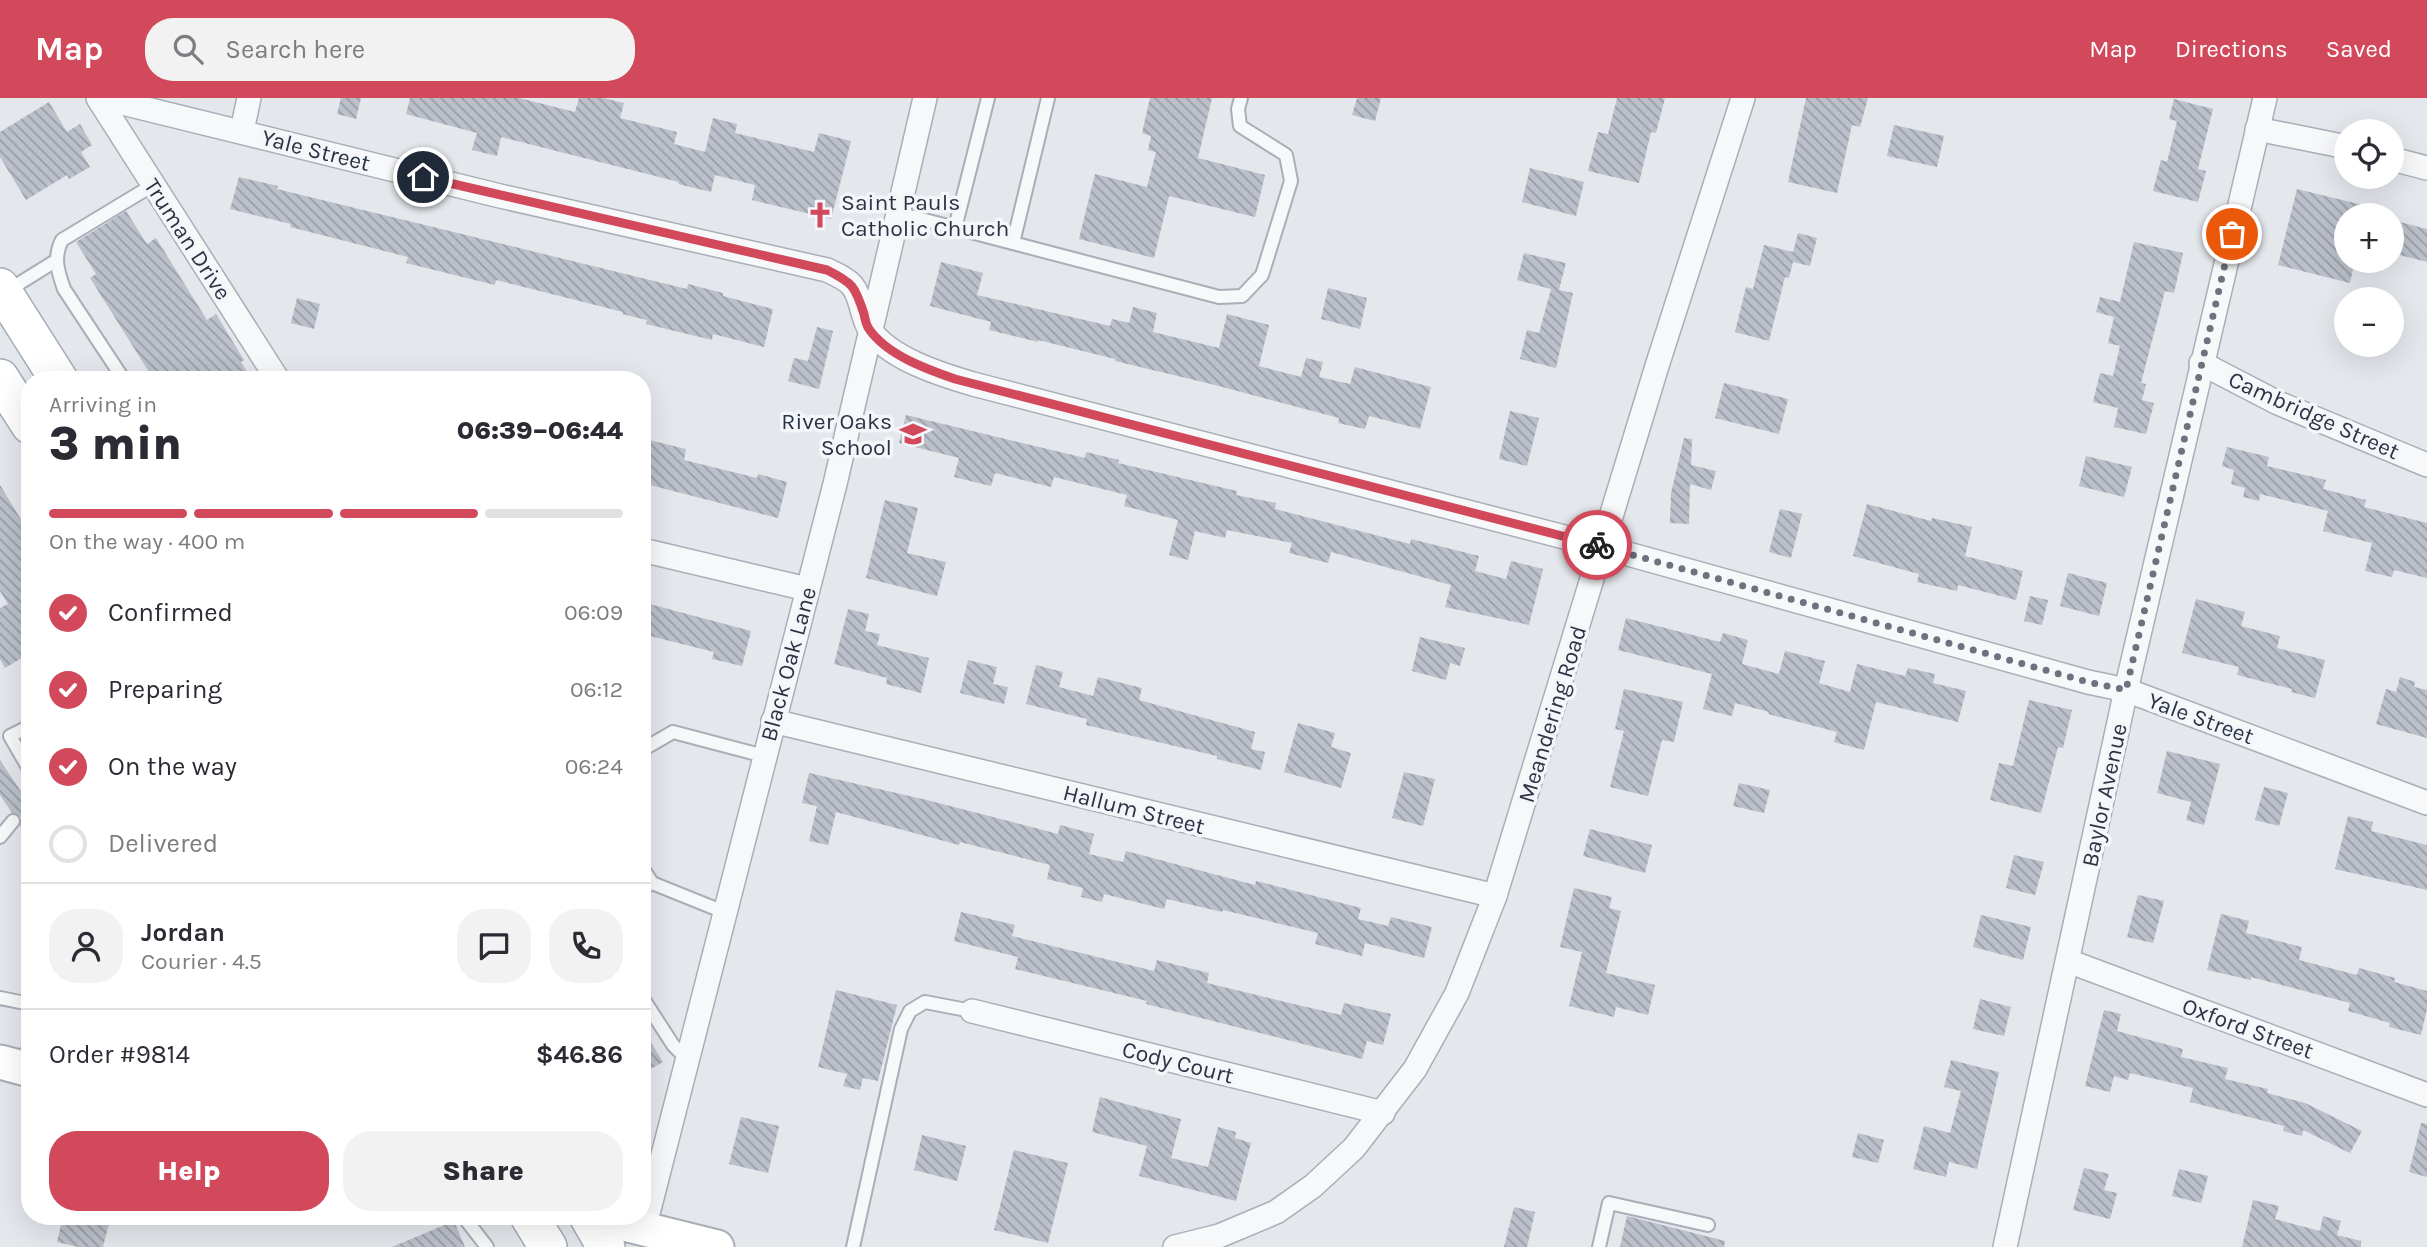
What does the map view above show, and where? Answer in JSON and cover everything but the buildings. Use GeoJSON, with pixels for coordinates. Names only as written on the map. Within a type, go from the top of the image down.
{"type":"FeatureCollection","features":[{"type":"Feature","properties":{"kind":"main road"},"geometry":{"type":"LineString","coordinates":[[2,290],[53,371]]}},
{"type":"Feature","properties":{"kind":"main road"},"geometry":{"type":"LineString","coordinates":[[0,378],[21,411]]}},
{"type":"Feature","properties":{"kind":"main road"},"geometry":{"type":"LineString","coordinates":[[535,1225],[548,1247]]}},
{"type":"Feature","properties":{"kind":"main road"},"geometry":{"type":"LineString","coordinates":[[595,1225],[607,1247]]}},
{"type":"Feature","properties":{"kind":"street","name":"Yale Street"},"geometry":{"type":"LineString","coordinates":[[100,98],[500,196],[827,270],[849,281],[857,290],[871,332],[892,350],[936,373],[1603,547],[2088,682],[2126,690],[2427,803]]}},
{"type":"Feature","properties":{"kind":"street","name":"Truman Drive"},"geometry":{"type":"LineString","coordinates":[[100,98],[272,371]]}},
{"type":"Feature","properties":{"kind":"street"},"geometry":{"type":"LineString","coordinates":[[242,131],[249,98]]}},
{"type":"Feature","properties":{"kind":"street","name":"Black Oak Lane"},"geometry":{"type":"LineString","coordinates":[[651,1201],[871,332],[925,98]]}},
{"type":"Feature","properties":{"kind":"street","name":"Meandering Road"},"geometry":{"type":"LineString","coordinates":[[1175,1247],[1213,1241],[1276,1212],[1313,1186],[1354,1148],[1383,1113],[1415,1069],[1457,993],[1495,896],[1657,366],[1743,98]]}},
{"type":"Feature","properties":{"kind":"street","name":"Baylor Avenue"},"geometry":{"type":"LineString","coordinates":[[2005,1247],[2126,690],[2264,98]]}},
{"type":"Feature","properties":{"kind":"street"},"geometry":{"type":"LineString","coordinates":[[2257,129],[2334,144]]}},
{"type":"Feature","properties":{"kind":"street"},"geometry":{"type":"LineString","coordinates":[[2404,162],[2427,169]]}},
{"type":"Feature","properties":{"kind":"street","name":"Cambridge Street"},"geometry":{"type":"LineString","coordinates":[[2202,363],[2278,403],[2427,466]]}},
{"type":"Feature","properties":{"kind":"street"},"geometry":{"type":"LineString","coordinates":[[651,552],[807,589]]}},
{"type":"Feature","properties":{"kind":"street","name":"Hallum Street"},"geometry":{"type":"LineString","coordinates":[[773,721],[1495,896]]}},
{"type":"Feature","properties":{"kind":"street","name":"Oxford Street"},"geometry":{"type":"LineString","coordinates":[[2068,961],[2427,1095]]}},
{"type":"Feature","properties":{"kind":"street","name":"Cody Court"},"geometry":{"type":"LineString","coordinates":[[972,1011],[1383,1113]]}},
{"type":"Feature","properties":{"kind":"street"},"geometry":{"type":"LineString","coordinates":[[627,1225],[717,1247]]}},
{"type":"Feature","properties":{"kind":"street","name":"Black Oak Lane"},"geometry":{"type":"LineString","coordinates":[[644,1229],[645,1225]]}},
{"type":"Feature","properties":{"kind":"lane"},"geometry":{"type":"LineString","coordinates":[[955,228],[988,98]]}},
{"type":"Feature","properties":{"kind":"lane"},"geometry":{"type":"LineString","coordinates":[[1013,243],[1048,98]]}},
{"type":"Feature","properties":{"kind":"lane"},"geometry":{"type":"LineString","coordinates":[[898,213],[1219,297],[1241,296],[1262,275],[1291,181],[1286,155],[1240,126],[1238,110],[1241,98]]}},
{"type":"Feature","properties":{"kind":"lane"},"geometry":{"type":"LineString","coordinates":[[118,371],[64,289],[59,275],[57,249],[62,240],[153,185]]}},
{"type":"Feature","properties":{"kind":"lane"},"geometry":{"type":"LineString","coordinates":[[2,290],[57,260]]}},
{"type":"Feature","properties":{"kind":"lane"},"geometry":{"type":"LineString","coordinates":[[21,730],[10,736],[21,755]]}},
{"type":"Feature","properties":{"kind":"lane"},"geometry":{"type":"LineString","coordinates":[[651,745],[673,732],[764,756]]}},
{"type":"Feature","properties":{"kind":"lane"},"geometry":{"type":"LineString","coordinates":[[0,837],[13,821]]}},
{"type":"Feature","properties":{"kind":"lane"},"geometry":{"type":"LineString","coordinates":[[651,887],[724,912]]}},
{"type":"Feature","properties":{"kind":"lane"},"geometry":{"type":"LineString","coordinates":[[0,998],[21,1002]]}},
{"type":"Feature","properties":{"kind":"lane"},"geometry":{"type":"LineString","coordinates":[[853,1247],[901,1029],[910,1011],[925,1002],[972,1011]]}},
{"type":"Feature","properties":{"kind":"lane"},"geometry":{"type":"LineString","coordinates":[[651,1012],[673,1045],[687,1059]]}},
{"type":"Feature","properties":{"kind":"lane"},"geometry":{"type":"LineString","coordinates":[[1599,1247],[1609,1203],[1708,1225]]}},
{"type":"Feature","properties":{"kind":"lane"},"geometry":{"type":"LineString","coordinates":[[470,1225],[487,1247]]}},
{"type":"Feature","properties":{"kind":"way so far"},"geometry":{"type":"LineString","coordinates":[[1597,545],[2088,682],[2126,690],[2232,234]]}},
{"type":"Feature","properties":{"kind":"place","name":"Saint Pauls Catholic Church"},"geometry":{"type":"Point","coordinates":[820,215]}},
{"type":"Feature","properties":{"kind":"place","name":"River Oaks School"},"geometry":{"type":"Point","coordinates":[913,434]}},
{"type":"Feature","properties":{"kind":"route"},"geometry":{"type":"LineString","coordinates":[[423,177],[827,270],[849,281],[857,290],[867,326],[892,350],[936,373],[955,379],[1597,545]]}}]}
